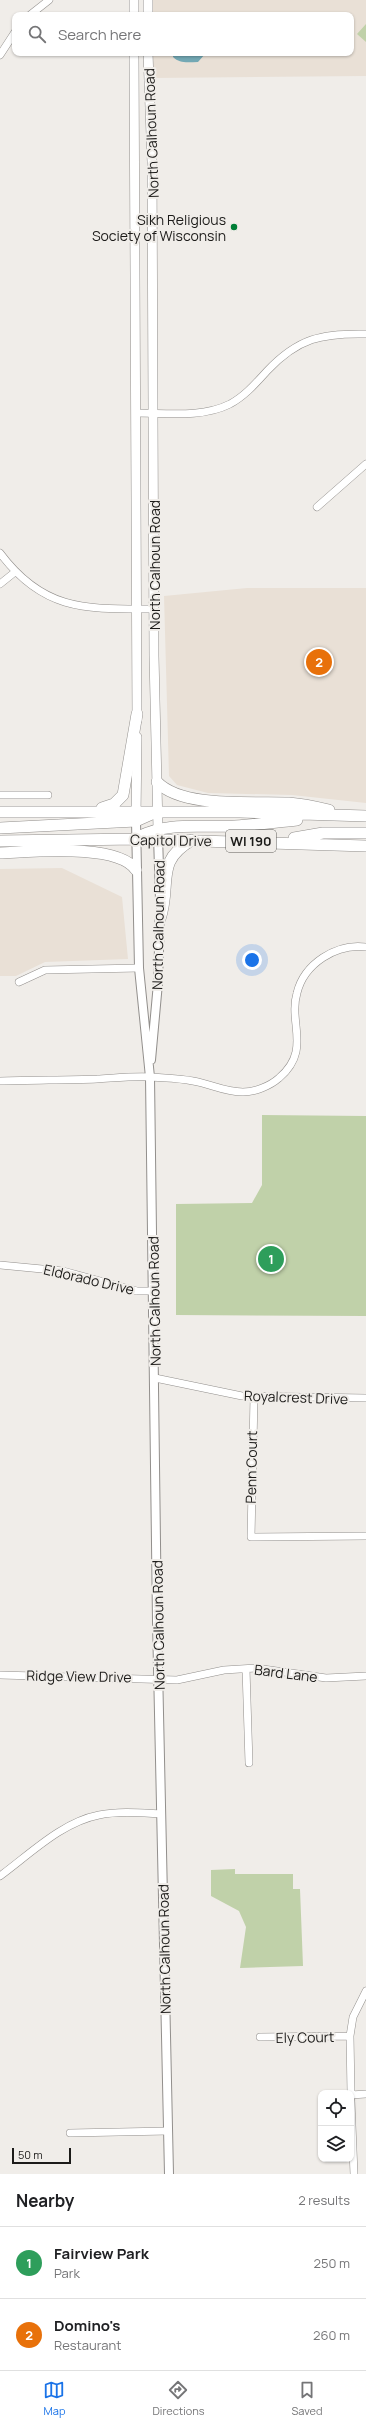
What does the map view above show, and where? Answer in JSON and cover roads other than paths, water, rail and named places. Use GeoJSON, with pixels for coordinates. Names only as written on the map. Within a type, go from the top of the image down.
{"type":"FeatureCollection","features":[{"type":"Feature","properties":{"kind":"main road"},"geometry":{"type":"LineString","coordinates":[[134,0],[134,12]]}},
{"type":"Feature","properties":{"kind":"main road"},"geometry":{"type":"LineString","coordinates":[[148,0],[148,12]]}},
{"type":"Feature","properties":{"kind":"main road","name":"North Calhoun Road"},"geometry":{"type":"LineString","coordinates":[[134,56],[137,609],[136,816]]}},
{"type":"Feature","properties":{"kind":"main road","name":"North Calhoun Road"},"geometry":{"type":"LineString","coordinates":[[148,56],[152,170],[154,609],[158,834]]}},
{"type":"Feature","properties":{"kind":"main road"},"geometry":{"type":"LineString","coordinates":[[92,811],[114,804],[123,795],[137,714]]}},
{"type":"Feature","properties":{"kind":"main road"},"geometry":{"type":"LineString","coordinates":[[158,782],[173,792],[198,799],[290,803],[365,816]]}},
{"type":"Feature","properties":{"kind":"main road","name":"Capitol Drive"},"geometry":{"type":"LineString","coordinates":[[0,812],[92,811],[136,816]]}},
{"type":"Feature","properties":{"kind":"main road"},"geometry":{"type":"LineString","coordinates":[[0,828],[136,816],[158,812]]}},
{"type":"Feature","properties":{"kind":"main road","name":"Capitol Drive"},"geometry":{"type":"LineString","coordinates":[[158,812],[365,816]]}},
{"type":"Feature","properties":{"kind":"main road"},"geometry":{"type":"LineString","coordinates":[[136,839],[197,826],[234,826],[333,816]]}},
{"type":"Feature","properties":{"kind":"main road"},"geometry":{"type":"LineString","coordinates":[[271,842],[323,834],[366,833]]}},
{"type":"Feature","properties":{"kind":"main road","name":"Capitol Drive"},"geometry":{"type":"LineString","coordinates":[[158,834],[192,840],[366,846]]}},
{"type":"Feature","properties":{"kind":"main road","name":"Capitol Drive"},"geometry":{"type":"LineString","coordinates":[[0,842],[136,839]]}},
{"type":"Feature","properties":{"kind":"main road"},"geometry":{"type":"LineString","coordinates":[[160,919],[165,903],[167,868],[171,855],[192,840]]}},
{"type":"Feature","properties":{"kind":"main road"},"geometry":{"type":"LineString","coordinates":[[0,853],[99,852],[126,860],[136,870]]}},
{"type":"Feature","properties":{"kind":"street"},"geometry":{"type":"LineString","coordinates":[[34,12],[49,0]]}},
{"type":"Feature","properties":{"kind":"street"},"geometry":{"type":"LineString","coordinates":[[0,55],[12,37]]}},
{"type":"Feature","properties":{"kind":"street"},"geometry":{"type":"LineString","coordinates":[[136,413],[189,413],[222,407],[237,399],[278,360],[298,345],[320,336],[366,334]]}},
{"type":"Feature","properties":{"kind":"street"},"geometry":{"type":"LineString","coordinates":[[317,507],[366,464]]}},
{"type":"Feature","properties":{"kind":"street"},"geometry":{"type":"LineString","coordinates":[[0,553],[15,572],[53,599],[67,604],[103,609],[154,609]]}},
{"type":"Feature","properties":{"kind":"street"},"geometry":{"type":"LineString","coordinates":[[0,584],[15,572]]}},
{"type":"Feature","properties":{"kind":"street"},"geometry":{"type":"LineString","coordinates":[[0,795],[48,795]]}},
{"type":"Feature","properties":{"kind":"street","name":"North Calhoun Road"},"geometry":{"type":"LineString","coordinates":[[136,816],[139,968],[150,1077],[161,1814],[169,2174]]}},
{"type":"Feature","properties":{"kind":"street","name":"North Calhoun Road"},"geometry":{"type":"LineString","coordinates":[[150,1077],[158,983],[160,919],[158,834]]}},
{"type":"Feature","properties":{"kind":"street"},"geometry":{"type":"LineString","coordinates":[[0,1081],[150,1077],[194,1081],[227,1092],[245,1092],[261,1088],[279,1079],[292,1061],[296,1052],[298,1036],[295,1007],[296,994],[302,981],[312,967],[328,954],[345,948],[366,947]]}},
{"type":"Feature","properties":{"kind":"street"},"geometry":{"type":"LineString","coordinates":[[19,982],[45,970],[139,968]]}},
{"type":"Feature","properties":{"kind":"street","name":"Eldorado Drive"},"geometry":{"type":"LineString","coordinates":[[0,1265],[63,1271],[137,1291],[154,1291]]}},
{"type":"Feature","properties":{"kind":"street","name":"Royalcrest Drive"},"geometry":{"type":"LineString","coordinates":[[155,1378],[254,1397],[366,1398]]}},
{"type":"Feature","properties":{"kind":"street","name":"Penn Court"},"geometry":{"type":"LineString","coordinates":[[254,1397],[251,1537],[366,1536]]}},
{"type":"Feature","properties":{"kind":"street","name":"Bard Lane"},"geometry":{"type":"LineString","coordinates":[[159,1678],[186,1679],[224,1670],[270,1668],[326,1678],[366,1676]]}},
{"type":"Feature","properties":{"kind":"street"},"geometry":{"type":"LineString","coordinates":[[246,1669],[249,1763]]}},
{"type":"Feature","properties":{"kind":"street","name":"Ridge View Drive"},"geometry":{"type":"LineString","coordinates":[[0,1675],[159,1678]]}},
{"type":"Feature","properties":{"kind":"street"},"geometry":{"type":"LineString","coordinates":[[0,1876],[56,1834],[80,1821],[99,1815],[124,1813],[161,1814]]}},
{"type":"Feature","properties":{"kind":"street"},"geometry":{"type":"LineString","coordinates":[[351,2090],[350,2036],[353,2017],[366,1991]]}},
{"type":"Feature","properties":{"kind":"street","name":"Ely Court"},"geometry":{"type":"LineString","coordinates":[[260,2037],[350,2036]]}},
{"type":"Feature","properties":{"kind":"street"},"geometry":{"type":"LineString","coordinates":[[354,2094],[366,2094]]}},
{"type":"Feature","properties":{"kind":"street"},"geometry":{"type":"LineString","coordinates":[[352,2126],[354,2174]]}},
{"type":"Feature","properties":{"kind":"street"},"geometry":{"type":"LineString","coordinates":[[70,2133],[168,2131]]}},
{"type":"Feature","properties":{"kind":"water"},"geometry":{"type":"Polygon","coordinates":[[[203,56],[198,62],[181,62],[173,57],[203,56]]]}},
{"type":"Feature","properties":{"kind":"place","name":"Sikh Religious Society of Wisconsin"},"geometry":{"type":"Point","coordinates":[234,227]}},
{"type":"Feature","properties":{"kind":"place","name":"Domino's"},"geometry":{"type":"Point","coordinates":[319,662]}},
{"type":"Feature","properties":{"kind":"place","name":"Fairview Park"},"geometry":{"type":"Point","coordinates":[271,1259]}}]}
